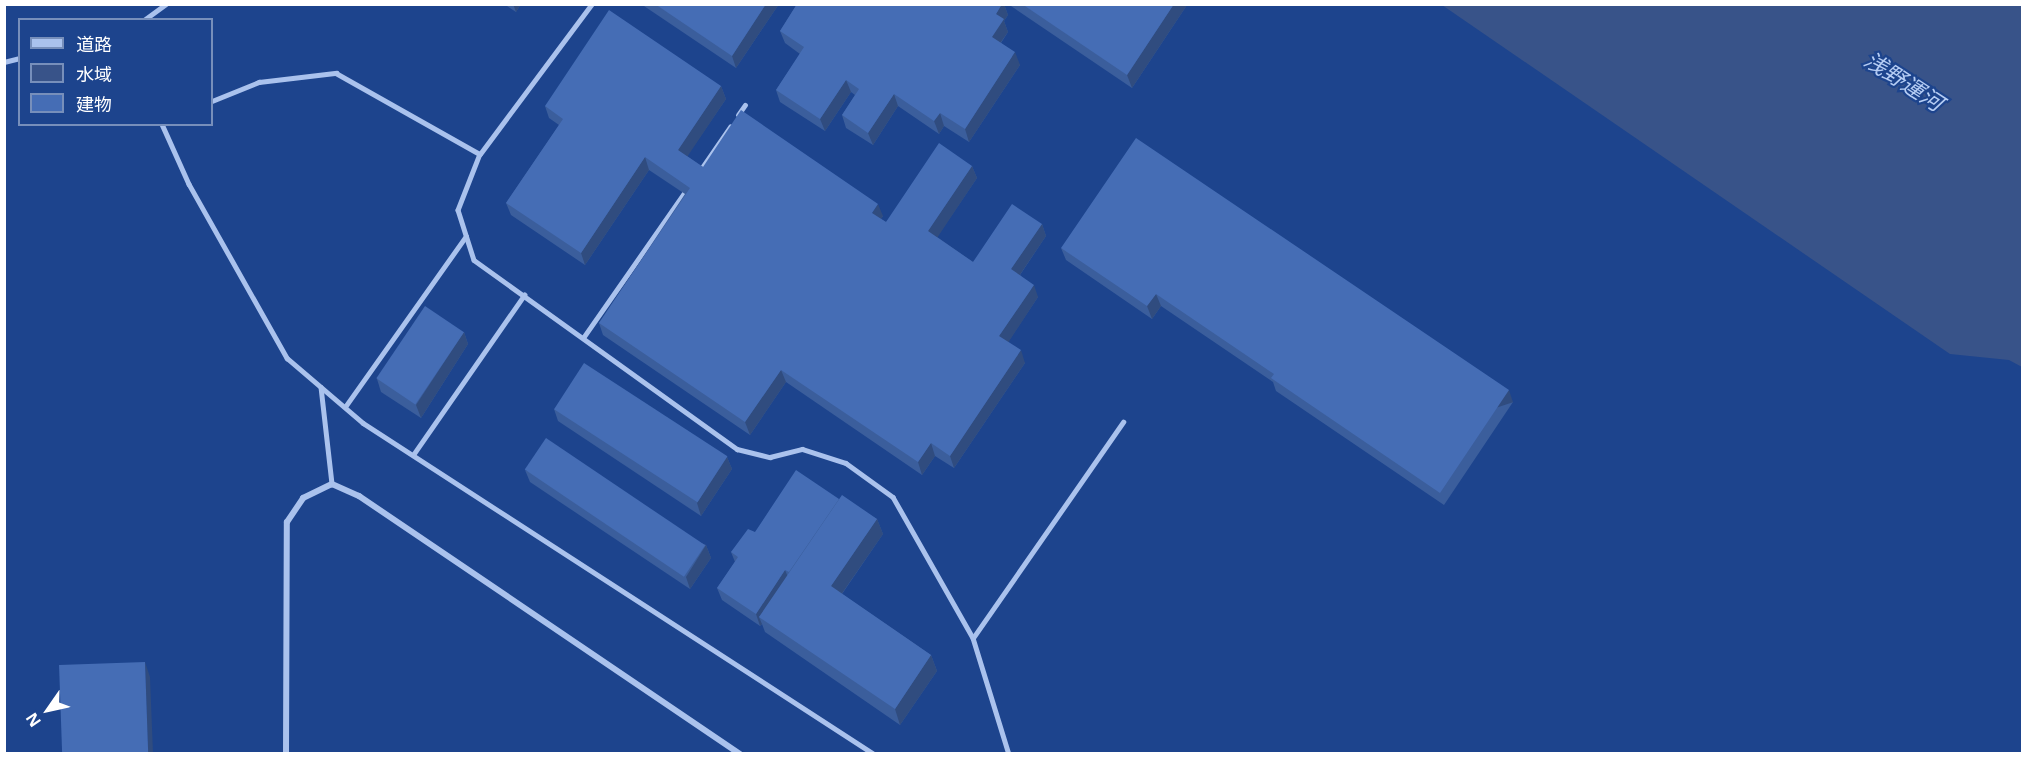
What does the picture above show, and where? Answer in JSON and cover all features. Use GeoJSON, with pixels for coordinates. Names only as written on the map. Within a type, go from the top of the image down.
{"type":"FeatureCollection","features":[{"type":"Feature","properties":{"kind":"street"},"geometry":{"type":"LineString","coordinates":[[286,753],[286,522],[303,498],[332,484],[359,495],[740,753]]}},
{"type":"Feature","properties":{"kind":"lane"},"geometry":{"type":"LineString","coordinates":[[147,18],[166,4]]}},
{"type":"Feature","properties":{"kind":"lane"},"geometry":{"type":"LineString","coordinates":[[592,4],[480,154],[458,210],[474,260],[737,449],[770,456],[802,449],[846,463],[892,497],[973,638],[1009,753]]}},
{"type":"Feature","properties":{"kind":"lane"},"geometry":{"type":"LineString","coordinates":[[213,100],[259,82],[336,73],[480,154]]}},
{"type":"Feature","properties":{"kind":"lane"},"geometry":{"type":"LineString","coordinates":[[583,338],[746,105]]}},
{"type":"Feature","properties":{"kind":"lane"},"geometry":{"type":"LineString","coordinates":[[163,126],[189,184],[287,358],[345,407],[413,455],[874,753]]}},
{"type":"Feature","properties":{"kind":"lane"},"geometry":{"type":"LineString","coordinates":[[345,407],[466,235]]}},
{"type":"Feature","properties":{"kind":"lane"},"geometry":{"type":"LineString","coordinates":[[413,455],[524,295]]}},
{"type":"Feature","properties":{"kind":"lane"},"geometry":{"type":"LineString","coordinates":[[321,387],[332,484]]}},
{"type":"Feature","properties":{"kind":"lane"},"geometry":{"type":"LineString","coordinates":[[973,638],[1123,422]]}},
{"type":"Feature","properties":{"kind":"water","name":"浅野運河"},"geometry":{"type":"Polygon","coordinates":[[[1442,5],[2022,5],[2022,367],[2009,360],[1950,354],[1442,5]]]}},
{"type":"Feature","properties":{"kind":"building"},"geometry":{"type":"Polygon","coordinates":[[[655,4],[766,4],[732,56],[655,4]]]}},
{"type":"Feature","properties":{"kind":"building"},"geometry":{"type":"Polygon","coordinates":[[[797,4],[1002,4],[996,14],[1004,19],[992,37],[1015,52],[965,129],[940,113],[934,121],[894,94],[868,133],[842,115],[859,89],[846,80],[820,119],[776,90],[804,47],[780,31],[797,4]]]}},
{"type":"Feature","properties":{"kind":"building"},"geometry":{"type":"Polygon","coordinates":[[[1022,4],[1174,4],[1127,75],[1022,4]]]}},
{"type":"Feature","properties":{"kind":"building"},"geometry":{"type":"Polygon","coordinates":[[[609,10],[721,86],[678,150],[703,167],[741,110],[878,204],[872,213],[886,222],[939,143],[972,166],[928,231],[973,262],[1012,204],[1042,224],[1011,269],[1034,285],[999,336],[1021,350],[950,456],[931,443],[918,462],[781,370],[745,422],[599,323],[690,188],[645,157],[581,253],[506,203],[563,119],[545,106],[609,10]]]}},
{"type":"Feature","properties":{"kind":"building"},"geometry":{"type":"Polygon","coordinates":[[[1136,138],[1509,390],[1440,493],[1271,378],[1274,374],[1156,294],[1147,306],[1061,248],[1136,138]]]}},
{"type":"Feature","properties":{"kind":"building"},"geometry":{"type":"Polygon","coordinates":[[[425,306],[464,332],[415,404],[376,378],[425,306]]]}},
{"type":"Feature","properties":{"kind":"building"},"geometry":{"type":"Polygon","coordinates":[[[584,363],[727,456],[697,502],[554,409],[584,363]]]}},
{"type":"Feature","properties":{"kind":"building"},"geometry":{"type":"Polygon","coordinates":[[[546,438],[705,545],[684,577],[525,470],[546,438]]]}},
{"type":"Feature","properties":{"kind":"building"},"geometry":{"type":"Polygon","coordinates":[[[796,470],[839,499],[789,572],[785,570],[756,614],[717,588],[738,557],[731,552],[748,529],[755,532],[796,470]]]}},
{"type":"Feature","properties":{"kind":"building"},"geometry":{"type":"Polygon","coordinates":[[[842,495],[877,519],[831,586],[931,655],[895,709],[759,617],[842,495]]]}},
{"type":"Feature","properties":{"kind":"building"},"geometry":{"type":"Polygon","coordinates":[[[145,662],[148,753],[62,754],[59,665],[145,662]]]}}]}
